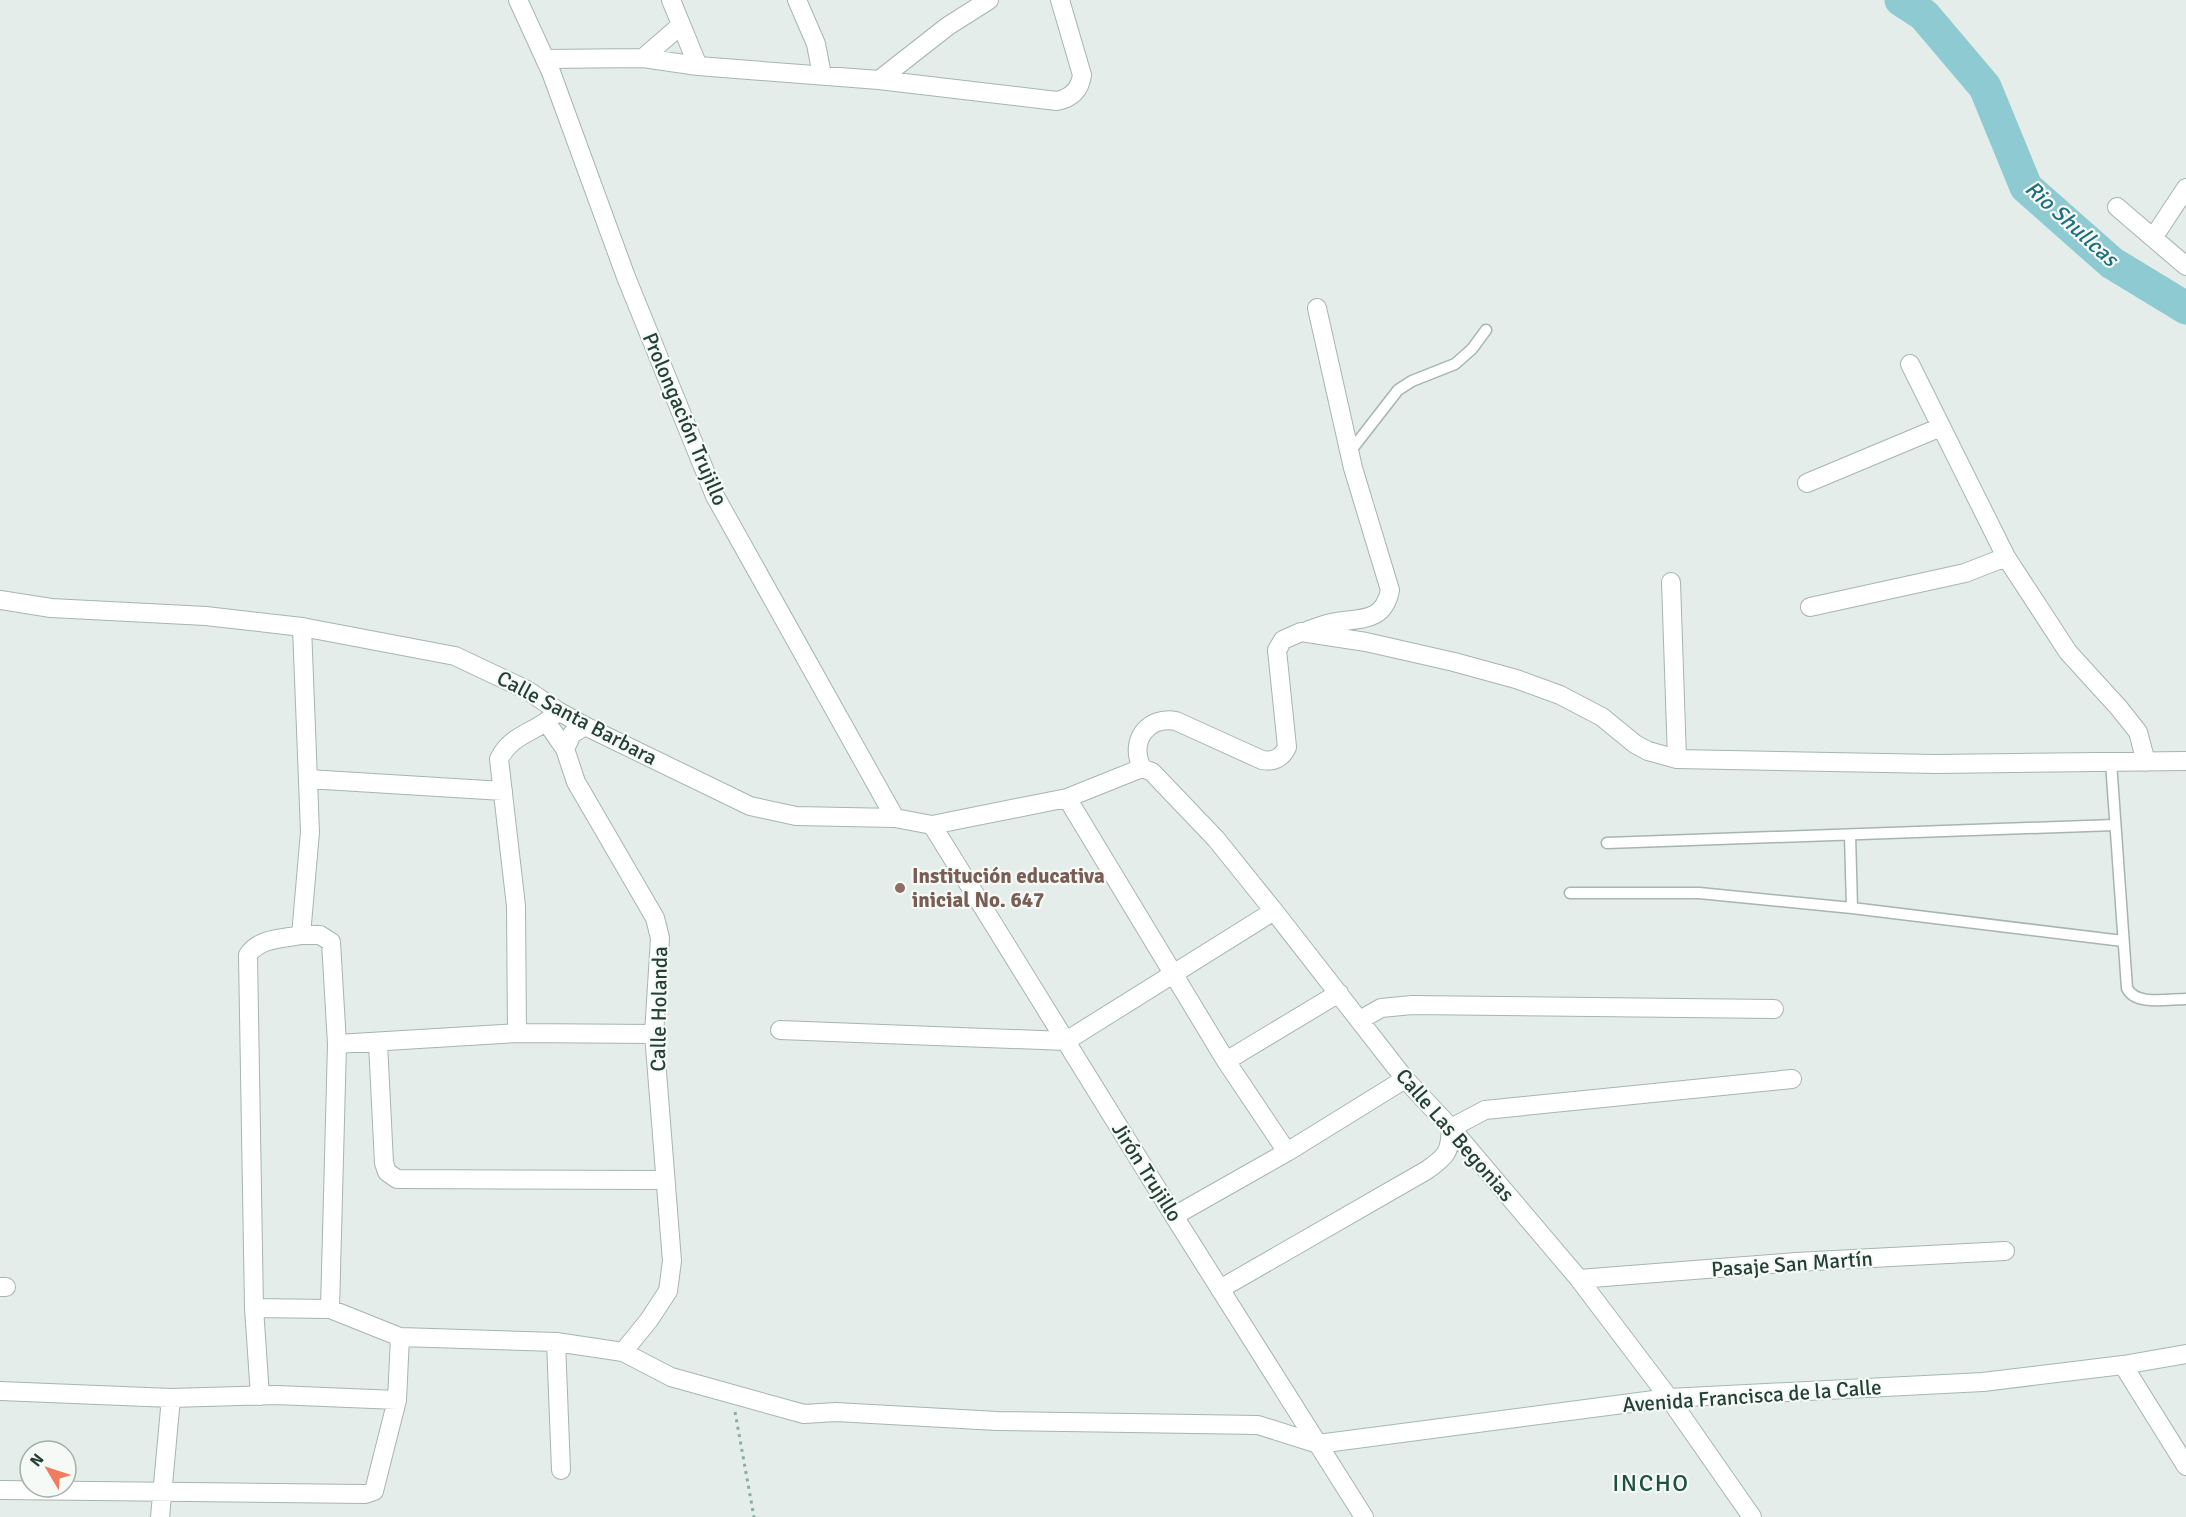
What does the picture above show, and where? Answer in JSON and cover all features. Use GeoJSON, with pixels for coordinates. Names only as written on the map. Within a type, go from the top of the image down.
{"type":"FeatureCollection","features":[{"type":"Feature","properties":{"kind":"street","name":"Prolongación Trujillo"},"geometry":{"type":"LineString","coordinates":[[518,0],[545,59],[626,277],[715,496],[895,818]]}},
{"type":"Feature","properties":{"kind":"street"},"geometry":{"type":"LineString","coordinates":[[671,0],[698,66]]}},
{"type":"Feature","properties":{"kind":"street"},"geometry":{"type":"LineString","coordinates":[[797,0],[816,44],[822,75]]}},
{"type":"Feature","properties":{"kind":"street"},"geometry":{"type":"LineString","coordinates":[[879,80],[948,26],[989,0]]}},
{"type":"Feature","properties":{"kind":"street"},"geometry":{"type":"LineString","coordinates":[[545,59],[643,58],[698,66],[879,80],[1057,101],[1064,100],[1074,93],[1079,87],[1082,75],[1060,0]]}},
{"type":"Feature","properties":{"kind":"street"},"geometry":{"type":"LineString","coordinates":[[643,58],[681,25]]}},
{"type":"Feature","properties":{"kind":"street"},"geometry":{"type":"LineString","coordinates":[[2153,238],[2186,188]]}},
{"type":"Feature","properties":{"kind":"street"},"geometry":{"type":"LineString","coordinates":[[2117,207],[2186,266]]}},
{"type":"Feature","properties":{"kind":"street"},"geometry":{"type":"LineString","coordinates":[[1142,768],[1138,750],[1141,737],[1149,726],[1162,720],[1176,721],[1262,760],[1269,761],[1281,757],[1287,747],[1277,650],[1283,640],[1336,622],[1360,621],[1372,616],[1382,608],[1388,598],[1390,590],[1349,453],[1317,308]]}},
{"type":"Feature","properties":{"kind":"street"},"geometry":{"type":"LineString","coordinates":[[1910,364],[2006,557],[2068,652],[2138,732],[2146,762]]}},
{"type":"Feature","properties":{"kind":"street"},"geometry":{"type":"LineString","coordinates":[[1807,483],[1941,427]]}},
{"type":"Feature","properties":{"kind":"street"},"geometry":{"type":"LineString","coordinates":[[1810,607],[1965,573],[2006,557]]}},
{"type":"Feature","properties":{"kind":"street"},"geometry":{"type":"LineString","coordinates":[[1671,582],[1677,759]]}},
{"type":"Feature","properties":{"kind":"street","name":"Calle Santa Barbara"},"geometry":{"type":"LineString","coordinates":[[0,600],[51,608],[206,616],[302,627],[455,656],[527,690],[552,717],[585,726],[750,806],[796,816],[895,818],[932,825],[1067,798],[1142,768]]}},
{"type":"Feature","properties":{"kind":"street"},"geometry":{"type":"LineString","coordinates":[[301,935],[309,832],[302,627]]}},
{"type":"Feature","properties":{"kind":"street"},"geometry":{"type":"LineString","coordinates":[[1301,632],[1366,642],[1455,662],[1539,686],[1602,717],[1635,744],[1648,751],[1677,759],[1936,764],[2186,761]]}},
{"type":"Feature","properties":{"kind":"street"},"geometry":{"type":"LineString","coordinates":[[517,1033],[516,906],[509,829],[499,759],[505,747],[512,740],[552,717]]}},
{"type":"Feature","properties":{"kind":"street","name":"Calle Holanda"},"geometry":{"type":"LineString","coordinates":[[552,717],[576,782],[655,918],[660,938],[654,1034],[672,1261],[668,1291],[649,1320],[623,1352]]}},
{"type":"Feature","properties":{"kind":"street"},"geometry":{"type":"LineString","coordinates":[[565,749],[572,735],[585,726]]}},
{"type":"Feature","properties":{"kind":"street","name":"Calle Las Begonias"},"geometry":{"type":"LineString","coordinates":[[1142,768],[1152,772],[1216,840],[1405,1079],[1451,1128],[1579,1279],[1669,1398],[1752,1517]]}},
{"type":"Feature","properties":{"kind":"street"},"geometry":{"type":"LineString","coordinates":[[308,779],[503,791]]}},
{"type":"Feature","properties":{"kind":"street"},"geometry":{"type":"LineString","coordinates":[[1067,798],[1226,1061],[1287,1152]]}},
{"type":"Feature","properties":{"kind":"street","name":"Jirón Trujillo"},"geometry":{"type":"LineString","coordinates":[[932,825],[1364,1517]]}},
{"type":"Feature","properties":{"kind":"street"},"geometry":{"type":"LineString","coordinates":[[780,1030],[1066,1041],[1274,911]]}},
{"type":"Feature","properties":{"kind":"street"},"geometry":{"type":"LineString","coordinates":[[260,1396],[254,1308],[248,956],[252,949],[260,943],[301,935],[320,935],[331,942],[337,1044],[330,1310]]}},
{"type":"Feature","properties":{"kind":"street"},"geometry":{"type":"LineString","coordinates":[[1226,1061],[1339,993]]}},
{"type":"Feature","properties":{"kind":"street"},"geometry":{"type":"LineString","coordinates":[[1360,1020],[1381,1008],[1412,1005],[1774,1009]]}},
{"type":"Feature","properties":{"kind":"street"},"geometry":{"type":"LineString","coordinates":[[337,1044],[517,1033],[654,1034]]}},
{"type":"Feature","properties":{"kind":"street"},"geometry":{"type":"LineString","coordinates":[[378,1043],[384,1162],[387,1172],[397,1179],[665,1180]]}},
{"type":"Feature","properties":{"kind":"street"},"geometry":{"type":"LineString","coordinates":[[1174,1216],[1287,1152],[1405,1079]]}},
{"type":"Feature","properties":{"kind":"street"},"geometry":{"type":"LineString","coordinates":[[1220,1289],[1427,1170],[1444,1158],[1450,1147],[1451,1128],[1485,1110],[1792,1079]]}},
{"type":"Feature","properties":{"kind":"street","name":"Pasaje San Martín"},"geometry":{"type":"LineString","coordinates":[[1579,1279],[1796,1262],[2005,1251]]}},
{"type":"Feature","properties":{"kind":"street"},"geometry":{"type":"LineString","coordinates":[[254,1308],[330,1310],[400,1337],[556,1342],[623,1352],[671,1377],[804,1414],[836,1412],[997,1421],[1258,1425],[1317,1444]]}},
{"type":"Feature","properties":{"kind":"street"},"geometry":{"type":"LineString","coordinates":[[0,1490],[365,1494],[374,1491],[397,1400],[400,1337]]}},
{"type":"Feature","properties":{"kind":"street"},"geometry":{"type":"LineString","coordinates":[[556,1342],[561,1470]]}},
{"type":"Feature","properties":{"kind":"street","name":"Avenida Francisca de la Calle"},"geometry":{"type":"LineString","coordinates":[[1317,1444],[1669,1398],[1983,1383],[2123,1365],[2186,1354]]}},
{"type":"Feature","properties":{"kind":"street"},"geometry":{"type":"LineString","coordinates":[[2123,1365],[2186,1466]]}},
{"type":"Feature","properties":{"kind":"street"},"geometry":{"type":"LineString","coordinates":[[0,1391],[171,1398],[260,1396],[397,1400]]}},
{"type":"Feature","properties":{"kind":"street"},"geometry":{"type":"LineString","coordinates":[[160,1517],[171,1398]]}},
{"type":"Feature","properties":{"kind":"lane"},"geometry":{"type":"LineString","coordinates":[[1349,453],[1398,390],[1412,381],[1455,364],[1472,349],[1486,330]]}},
{"type":"Feature","properties":{"kind":"lane"},"geometry":{"type":"LineString","coordinates":[[2111,762],[2127,988],[2130,994],[2139,999],[2186,999]]}},
{"type":"Feature","properties":{"kind":"lane"},"geometry":{"type":"LineString","coordinates":[[1607,843],[2114,825]]}},
{"type":"Feature","properties":{"kind":"lane"},"geometry":{"type":"LineString","coordinates":[[1850,835],[1852,908]]}},
{"type":"Feature","properties":{"kind":"lane"},"geometry":{"type":"LineString","coordinates":[[1570,893],[1699,893],[1852,908],[2123,941]]}},
{"type":"Feature","properties":{"kind":"path"},"geometry":{"type":"LineString","coordinates":[[732,1394],[754,1517]]}},
{"type":"Feature","properties":{"kind":"waterway","name":"Rio Shullcas"},"geometry":{"type":"LineString","coordinates":[[1901,0],[1924,15],[1985,87],[2026,187],[2112,263],[2186,308]]}},
{"type":"Feature","properties":{"kind":"place","name":"Institución educativa inicial No. 647"},"geometry":{"type":"Point","coordinates":[900,888]}},
{"type":"Feature","properties":{"kind":"district","name":"INCHO"},"geometry":{"type":"Point","coordinates":[1651,1483]}}]}
